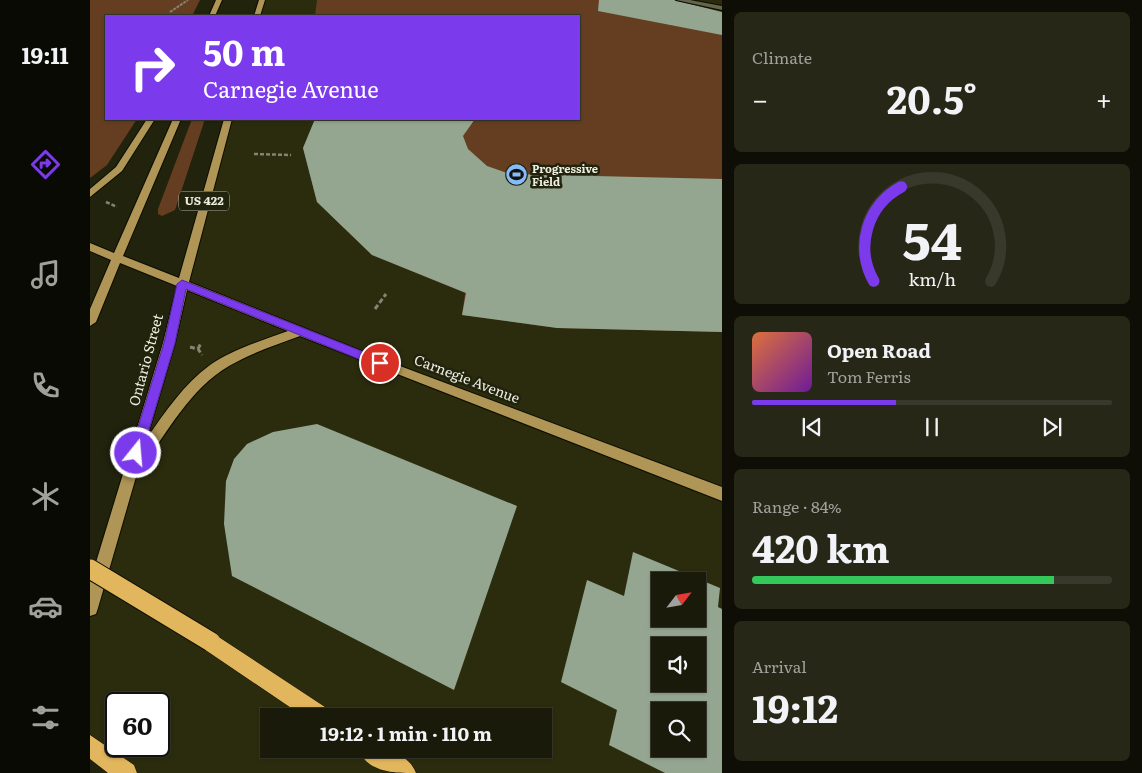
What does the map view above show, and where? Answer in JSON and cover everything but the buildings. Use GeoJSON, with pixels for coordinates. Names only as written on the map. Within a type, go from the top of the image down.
{"type":"FeatureCollection","features":[{"type":"Feature","properties":{"kind":"highway"},"geometry":{"type":"LineString","coordinates":[[90,569],[211,642],[309,708]]}},
{"type":"Feature","properties":{"kind":"highway"},"geometry":{"type":"LineString","coordinates":[[90,746],[126,773]]}},
{"type":"Feature","properties":{"kind":"highway"},"geometry":{"type":"LineString","coordinates":[[382,758],[405,773]]}},
{"type":"Feature","properties":{"kind":"main road"},"geometry":{"type":"LineString","coordinates":[[212,15],[219,0]]}},
{"type":"Feature","properties":{"kind":"main road"},"geometry":{"type":"LineString","coordinates":[[257,15],[262,0]]}},
{"type":"Feature","properties":{"kind":"main road"},"geometry":{"type":"LineString","coordinates":[[90,194],[119,169],[150,120]]}},
{"type":"Feature","properties":{"kind":"main road"},"geometry":{"type":"LineString","coordinates":[[90,322],[177,120]]}},
{"type":"Feature","properties":{"kind":"main road","name":"Ontario Street"},"geometry":{"type":"LineString","coordinates":[[90,608],[169,343],[182,284],[228,120]]}},
{"type":"Feature","properties":{"kind":"main road","name":"Carnegie Avenue"},"geometry":{"type":"LineString","coordinates":[[90,247],[722,494]]}},
{"type":"Feature","properties":{"kind":"main road"},"geometry":{"type":"LineString","coordinates":[[131,472],[191,391],[213,370],[245,352],[301,331]]}},
{"type":"Feature","properties":{"kind":"street"},"geometry":{"type":"LineString","coordinates":[[679,0],[722,8]]}},
{"type":"Feature","properties":{"kind":"path"},"geometry":{"type":"LineString","coordinates":[[170,12],[188,0]]}},
{"type":"Feature","properties":{"kind":"path"},"geometry":{"type":"LineString","coordinates":[[254,154],[291,154]]}},
{"type":"Feature","properties":{"kind":"path"},"geometry":{"type":"LineString","coordinates":[[103,200],[117,207]]}},
{"type":"Feature","properties":{"kind":"path"},"geometry":{"type":"LineString","coordinates":[[375,309],[386,294]]}},
{"type":"Feature","properties":{"kind":"path"},"geometry":{"type":"LineString","coordinates":[[190,347],[198,349],[201,343]]}},
{"type":"Feature","properties":{"kind":"shaded area"},"geometry":{"type":"Polygon","coordinates":[[[90,0],[200,0],[192,15],[105,15],[105,120],[136,120],[107,165],[90,178],[90,0]]]}},
{"type":"Feature","properties":{"kind":"shaded area"},"geometry":{"type":"Polygon","coordinates":[[[262,0],[722,0],[722,773],[126,773],[90,746],[90,614],[228,120],[580,120],[580,15],[257,15],[262,0]]]}},
{"type":"Feature","properties":{"kind":"shaded area","name":"Progressive Field"},"geometry":{"type":"Polygon","coordinates":[[[317,0],[637,0],[722,16],[722,332],[557,328],[462,315],[465,293],[372,255],[317,202],[303,148],[315,120],[580,120],[580,15],[315,15],[317,0]]]}},
{"type":"Feature","properties":{"kind":"shaded area"},"geometry":{"type":"Polygon","coordinates":[[[192,120],[205,120],[175,210],[162,216],[158,214],[158,209],[192,120]]]}},
{"type":"Feature","properties":{"kind":"place","name":"Progressive Field"},"geometry":{"type":"Point","coordinates":[516,175]}},
{"type":"Feature","properties":{"kind":"route"},"geometry":{"type":"LineString","coordinates":[[136,453],[169,343],[182,284],[380,363]]}}]}
